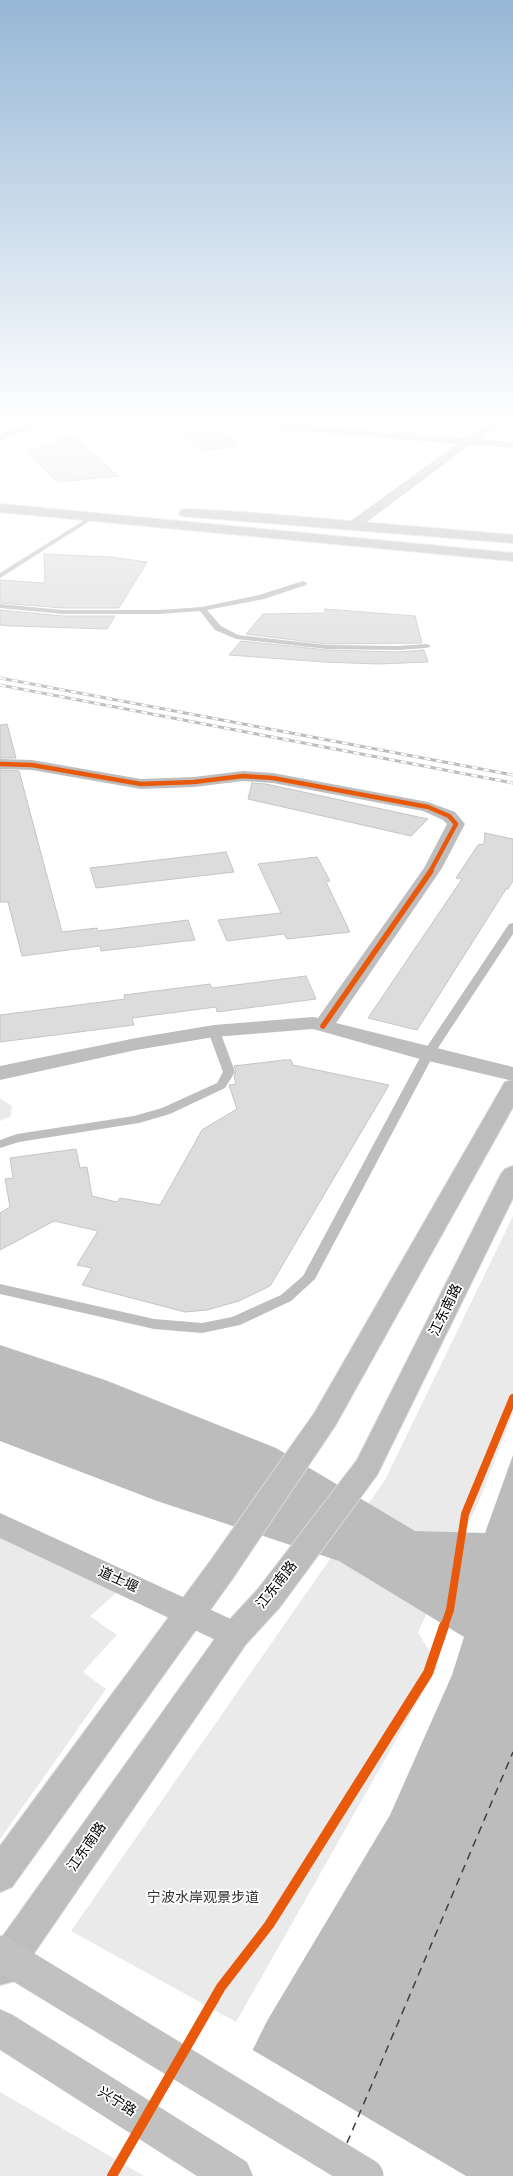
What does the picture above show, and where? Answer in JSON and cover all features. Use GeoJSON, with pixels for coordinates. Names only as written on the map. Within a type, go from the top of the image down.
{"type":"FeatureCollection","features":[{"type":"Feature","properties":{"kind":"main road"},"geometry":{"type":"LineString","coordinates":[[131,522],[237,544]]}},
{"type":"Feature","properties":{"kind":"main road"},"geometry":{"type":"LineString","coordinates":[[134,522],[513,557]]}},
{"type":"Feature","properties":{"kind":"main road"},"geometry":{"type":"LineString","coordinates":[[208,522],[513,546]]}},
{"type":"Feature","properties":{"kind":"main road"},"geometry":{"type":"LineString","coordinates":[[312,522],[513,539]]}},
{"type":"Feature","properties":{"kind":"main road"},"geometry":{"type":"LineString","coordinates":[[267,547],[513,568]]}},
{"type":"Feature","properties":{"kind":"main road"},"geometry":{"type":"LineString","coordinates":[[0,1875],[222,1569],[325,1419],[513,1087]]}},
{"type":"Feature","properties":{"kind":"main road","name":"江东南路"},"geometry":{"type":"LineString","coordinates":[[0,1971],[235,1636],[268,1598],[367,1467],[513,1174]]}},
{"type":"Feature","properties":{"kind":"main road"},"geometry":{"type":"LineString","coordinates":[[0,1953],[366,2176]]}},
{"type":"Feature","properties":{"kind":"main road","name":"兴宁路"},"geometry":{"type":"LineString","coordinates":[[0,2028],[233,2176]]}},
{"type":"Feature","properties":{"kind":"street"},"geometry":{"type":"LineString","coordinates":[[354,525],[359,522]]}},
{"type":"Feature","properties":{"kind":"street"},"geometry":{"type":"LineString","coordinates":[[0,764],[32,765],[114,780],[157,785],[243,776],[273,778],[428,807],[450,816],[456,824],[433,868],[323,1026]]}},
{"type":"Feature","properties":{"kind":"street"},"geometry":{"type":"LineString","coordinates":[[0,1073],[136,1044],[214,1031],[313,1023],[428,1054],[513,1074]]}},
{"type":"Feature","properties":{"kind":"street","name":"道士堰"},"geometry":{"type":"LineString","coordinates":[[0,1525],[235,1636]]}},
{"type":"Feature","properties":{"kind":"lane"},"geometry":{"type":"LineString","coordinates":[[0,576],[77,522]]}},
{"type":"Feature","properties":{"kind":"lane"},"geometry":{"type":"LineString","coordinates":[[0,606],[63,612],[159,612],[202,609],[261,597],[302,583]]}},
{"type":"Feature","properties":{"kind":"lane"},"geometry":{"type":"LineString","coordinates":[[202,609],[218,628],[236,637],[327,647],[398,648],[427,646]]}},
{"type":"Feature","properties":{"kind":"lane"},"geometry":{"type":"LineString","coordinates":[[0,1289],[154,1324],[202,1328],[235,1321],[286,1298],[308,1279],[428,1054],[513,926]]}},
{"type":"Feature","properties":{"kind":"lane"},"geometry":{"type":"LineString","coordinates":[[0,1144],[17,1138],[135,1120],[166,1111],[201,1096],[220,1085],[229,1072],[214,1031]]}},
{"type":"Feature","properties":{"kind":"green space"},"geometry":{"type":"Polygon","coordinates":[[[0,1098],[12,1106],[11,1116],[0,1121],[0,1098]]]}},
{"type":"Feature","properties":{"kind":"green space","name":"宁波水岸观景步道"},"geometry":{"type":"Polygon","coordinates":[[[513,1216],[513,1414],[479,1501],[418,1632],[438,1666],[236,2022],[71,1931],[385,1480],[513,1216]]]}},
{"type":"Feature","properties":{"kind":"green space"},"geometry":{"type":"Polygon","coordinates":[[[0,1522],[132,1579],[90,1616],[117,1635],[83,1672],[106,1689],[0,1839],[0,1522]]]}},
{"type":"Feature","properties":{"kind":"green space"},"geometry":{"type":"Polygon","coordinates":[[[0,2092],[144,2176],[0,2176],[0,2092]]]}},
{"type":"Feature","properties":{"kind":"shaded area"},"geometry":{"type":"Polygon","coordinates":[[[0,1345],[105,1380],[276,1448],[415,1531],[485,1533],[513,1455],[513,2176],[190,2176],[267,2021],[390,1815],[452,1675],[464,1637],[339,1561],[157,1501],[0,1441],[0,1345]]]}},
{"type":"Feature","properties":{"kind":"pier"},"geometry":{"type":"Polygon","coordinates":[[[251,2049],[466,2176],[188,2176],[251,2049]]]}},
{"type":"Feature","properties":{"kind":"building"},"geometry":{"type":"Polygon","coordinates":[[[44,554],[111,557],[147,562],[119,608],[63,608],[0,603],[0,580],[45,583],[44,554]]]}},
{"type":"Feature","properties":{"kind":"building"},"geometry":{"type":"Polygon","coordinates":[[[325,609],[415,616],[422,643],[327,644],[246,634],[263,614],[325,613],[325,609]]]}},
{"type":"Feature","properties":{"kind":"building"},"geometry":{"type":"Polygon","coordinates":[[[0,610],[63,616],[115,616],[107,629],[11,626],[0,625],[0,610]]]}},
{"type":"Feature","properties":{"kind":"building"},"geometry":{"type":"Polygon","coordinates":[[[241,641],[327,650],[398,652],[424,650],[428,662],[379,664],[324,662],[229,655],[241,641]]]}},
{"type":"Feature","properties":{"kind":"building"},"geometry":{"type":"Polygon","coordinates":[[[7,724],[16,758],[0,758],[0,725],[7,724]]]}},
{"type":"Feature","properties":{"kind":"building"},"geometry":{"type":"Polygon","coordinates":[[[0,770],[19,771],[62,932],[97,928],[98,931],[188,920],[195,940],[101,951],[100,946],[22,956],[8,902],[0,902],[0,770]]]}},
{"type":"Feature","properties":{"kind":"building"},"geometry":{"type":"Polygon","coordinates":[[[252,783],[266,784],[428,819],[411,836],[248,799],[252,783]]]}},
{"type":"Feature","properties":{"kind":"building"},"geometry":{"type":"Polygon","coordinates":[[[485,833],[513,839],[513,881],[508,889],[506,889],[417,1030],[368,1018],[462,879],[456,878],[478,845],[484,844],[485,833]]]}},
{"type":"Feature","properties":{"kind":"building"},"geometry":{"type":"Polygon","coordinates":[[[226,852],[234,872],[96,888],[90,868],[226,852]]]}},
{"type":"Feature","properties":{"kind":"building"},"geometry":{"type":"Polygon","coordinates":[[[317,857],[330,881],[326,882],[350,932],[287,939],[284,934],[227,941],[218,920],[281,913],[258,864],[317,857]]]}},
{"type":"Feature","properties":{"kind":"building"},"geometry":{"type":"Polygon","coordinates":[[[306,976],[316,999],[217,1012],[216,1007],[132,1018],[134,1025],[0,1042],[0,1015],[125,999],[124,995],[210,984],[212,988],[306,976]]]}},
{"type":"Feature","properties":{"kind":"building"},"geometry":{"type":"Polygon","coordinates":[[[291,1060],[293,1065],[389,1085],[270,1286],[239,1301],[207,1310],[185,1312],[82,1285],[92,1268],[77,1265],[98,1231],[54,1221],[0,1250],[0,1213],[10,1207],[5,1179],[13,1178],[10,1158],[76,1149],[80,1168],[87,1167],[92,1196],[117,1202],[120,1198],[160,1205],[202,1130],[237,1109],[229,1085],[236,1084],[234,1077],[236,1071],[234,1066],[291,1060]]]}},
{"type":"Feature","properties":{"kind":"ferry route"},"geometry":{"type":"LineString","coordinates":[[347,2143],[513,1752]]}},
{"type":"Feature","properties":{"kind":"railway"},"geometry":{"type":"LineString","coordinates":[[0,678],[513,775]]}},
{"type":"Feature","properties":{"kind":"railway"},"geometry":{"type":"LineString","coordinates":[[0,685],[513,783]]}},
{"type":"Feature","properties":{"kind":"cycle path"},"geometry":{"type":"LineString","coordinates":[[0,764],[32,765],[141,784],[194,782],[243,776],[273,778],[428,807],[449,816],[456,824],[433,868],[323,1026]]}},
{"type":"Feature","properties":{"kind":"cycle path"},"geometry":{"type":"LineString","coordinates":[[112,2176],[221,1987],[269,1925],[428,1673],[450,1610],[465,1514],[513,1398]]}}]}
